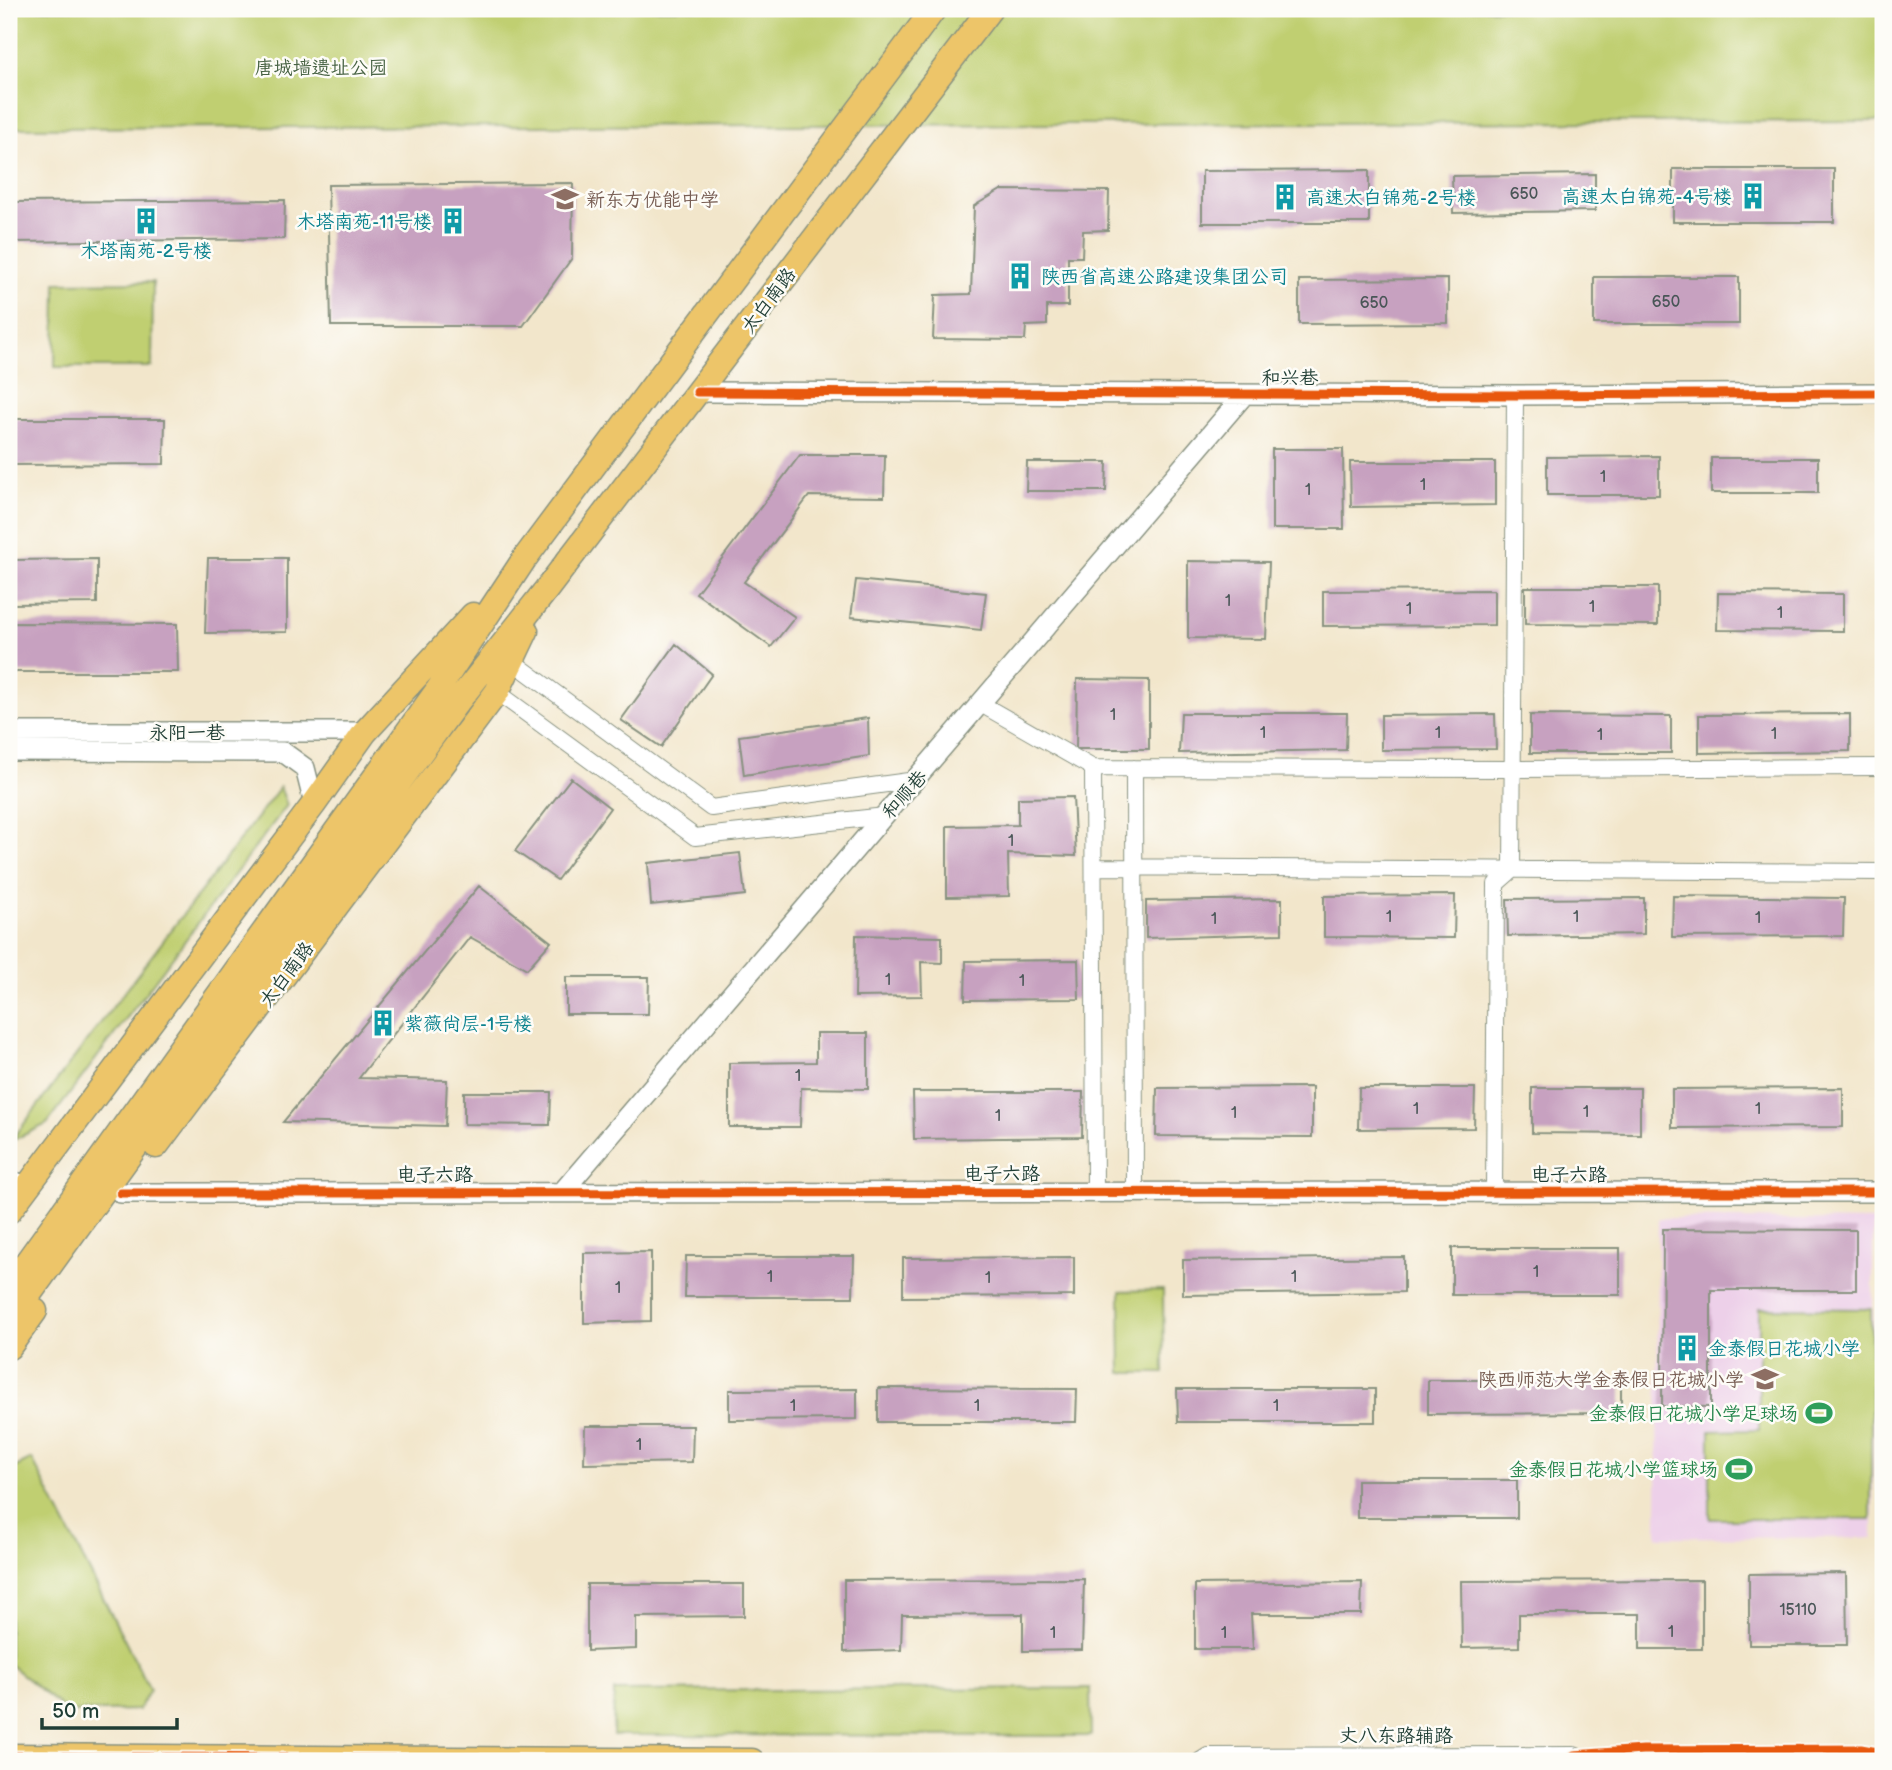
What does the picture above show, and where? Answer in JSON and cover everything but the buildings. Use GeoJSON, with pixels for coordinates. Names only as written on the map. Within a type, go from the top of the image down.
{"type":"FeatureCollection","features":[{"type":"Feature","properties":{"kind":"main road","name":"太白南路"},"geometry":{"type":"LineString","coordinates":[[9,1211],[18,1183],[314,804],[365,732],[525,558],[934,9]]}},
{"type":"Feature","properties":{"kind":"main road","name":"太白南路"},"geometry":{"type":"LineString","coordinates":[[9,1287],[446,698],[546,590],[989,9]]}},
{"type":"Feature","properties":{"kind":"main road","name":"太白南路"},"geometry":{"type":"LineString","coordinates":[[9,1322],[446,698],[525,558]]}},
{"type":"Feature","properties":{"kind":"main road","name":"太白南路"},"geometry":{"type":"LineString","coordinates":[[9,1347],[121,1193],[497,692],[546,590]]}},
{"type":"Feature","properties":{"kind":"main road"},"geometry":{"type":"LineString","coordinates":[[9,1756],[47,1759],[752,1761]]}},
{"type":"Feature","properties":{"kind":"street","name":"和兴巷"},"geometry":{"type":"LineString","coordinates":[[697,392],[1244,395],[1883,393]]}},
{"type":"Feature","properties":{"kind":"street","name":"和顺巷"},"geometry":{"type":"LineString","coordinates":[[563,1191],[1244,395]]}},
{"type":"Feature","properties":{"kind":"street"},"geometry":{"type":"LineString","coordinates":[[1494,1191],[1496,884],[1512,870],[1514,395]]}},
{"type":"Feature","properties":{"kind":"street"},"geometry":{"type":"LineString","coordinates":[[512,661],[711,808],[916,780]]}},
{"type":"Feature","properties":{"kind":"street"},"geometry":{"type":"LineString","coordinates":[[497,692],[695,836],[885,816]]}},
{"type":"Feature","properties":{"kind":"street"},"geometry":{"type":"LineString","coordinates":[[981,704],[1093,768],[1883,767]]}},
{"type":"Feature","properties":{"kind":"street","name":"永阳一巷"},"geometry":{"type":"LineString","coordinates":[[9,732],[365,732]]}},
{"type":"Feature","properties":{"kind":"street","name":"永阳一巷"},"geometry":{"type":"LineString","coordinates":[[9,751],[283,752],[305,768],[314,804]]}},
{"type":"Feature","properties":{"kind":"street"},"geometry":{"type":"LineString","coordinates":[[1093,768],[1095,1191]]}},
{"type":"Feature","properties":{"kind":"street"},"geometry":{"type":"LineString","coordinates":[[1134,768],[1135,1191]]}},
{"type":"Feature","properties":{"kind":"street"},"geometry":{"type":"LineString","coordinates":[[1094,867],[1883,872]]}},
{"type":"Feature","properties":{"kind":"street","name":"电子六路"},"geometry":{"type":"LineString","coordinates":[[121,1193],[1883,1192]]}},
{"type":"Feature","properties":{"kind":"street","name":"丈八东路辅路"},"geometry":{"type":"LineString","coordinates":[[1200,1761],[1208,1756],[1574,1755],[1592,1761]]}},
{"type":"Feature","properties":{"kind":"shaded area","name":"陕西师范大学金泰假日花城小学"},"geometry":{"type":"Polygon","coordinates":[[[1658,1218],[1873,1221],[1873,1538],[1657,1537],[1658,1218]]]}},
{"type":"Feature","properties":{"kind":"green space","name":"唐城墙遗址公园"},"geometry":{"type":"Polygon","coordinates":[[[9,9],[1883,9],[1883,121],[9,128],[9,9]]]}},
{"type":"Feature","properties":{"kind":"green space"},"geometry":{"type":"Polygon","coordinates":[[[153,282],[152,367],[55,367],[56,283],[153,282]]]}},
{"type":"Feature","properties":{"kind":"green space"},"geometry":{"type":"Polygon","coordinates":[[[280,787],[287,805],[47,1124],[11,1141],[280,787]]]}},
{"type":"Feature","properties":{"kind":"green space"},"geometry":{"type":"Polygon","coordinates":[[[1163,1290],[1164,1373],[1121,1373],[1120,1291],[1163,1290]]]}},
{"type":"Feature","properties":{"kind":"green space"},"geometry":{"type":"Polygon","coordinates":[[[1759,1308],[1871,1309],[1871,1519],[1710,1519],[1710,1431],[1759,1430],[1759,1308]]]}},
{"type":"Feature","properties":{"kind":"green space"},"geometry":{"type":"Polygon","coordinates":[[[32,1459],[150,1690],[138,1710],[68,1712],[9,1664],[9,1476],[14,1468],[32,1459]]]}},
{"type":"Feature","properties":{"kind":"green space"},"geometry":{"type":"Polygon","coordinates":[[[1090,1688],[1091,1736],[613,1735],[614,1691],[1090,1688]]]}},
{"type":"Feature","properties":{"kind":"cycle path"},"geometry":{"type":"LineString","coordinates":[[697,392],[1515,395],[1883,393]]}},
{"type":"Feature","properties":{"kind":"cycle path"},"geometry":{"type":"LineString","coordinates":[[121,1193],[1883,1192]]}},
{"type":"Feature","properties":{"kind":"cycle path"},"geometry":{"type":"LineString","coordinates":[[1574,1755],[1642,1750],[1861,1749],[1883,1753]]}},
{"type":"Feature","properties":{"kind":"cycle path"},"geometry":{"type":"LineString","coordinates":[[9,1756],[570,1760]]}},
{"type":"Feature","properties":{"kind":"place","name":"高速太白锦苑-4号楼"},"geometry":{"type":"Point","coordinates":[1753,196]}},
{"type":"Feature","properties":{"kind":"place","name":"高速太白锦苑-2号楼"},"geometry":{"type":"Point","coordinates":[1285,197]}},
{"type":"Feature","properties":{"kind":"place","name":"新东方优能中学"},"geometry":{"type":"Point","coordinates":[565,199]}},
{"type":"Feature","properties":{"kind":"place","name":"木塔南苑-2号楼"},"geometry":{"type":"Point","coordinates":[146,221]}},
{"type":"Feature","properties":{"kind":"place","name":"木塔南苑-11号楼"},"geometry":{"type":"Point","coordinates":[453,221]}},
{"type":"Feature","properties":{"kind":"place","name":"陕西省高速公路建设集团公司"},"geometry":{"type":"Point","coordinates":[1020,276]}},
{"type":"Feature","properties":{"kind":"place","name":"紫薇尚层-1号楼"},"geometry":{"type":"Point","coordinates":[383,1023]}},
{"type":"Feature","properties":{"kind":"place","name":"金泰假日花城小学"},"geometry":{"type":"Point","coordinates":[1687,1348]}},
{"type":"Feature","properties":{"kind":"place","name":"陕西师范大学金泰假日花城小学"},"geometry":{"type":"Point","coordinates":[1765,1379]}},
{"type":"Feature","properties":{"kind":"place","name":"金泰假日花城小学足球场"},"geometry":{"type":"Point","coordinates":[1819,1413]}},
{"type":"Feature","properties":{"kind":"place","name":"金泰假日花城小学篮球场"},"geometry":{"type":"Point","coordinates":[1739,1469]}}]}
